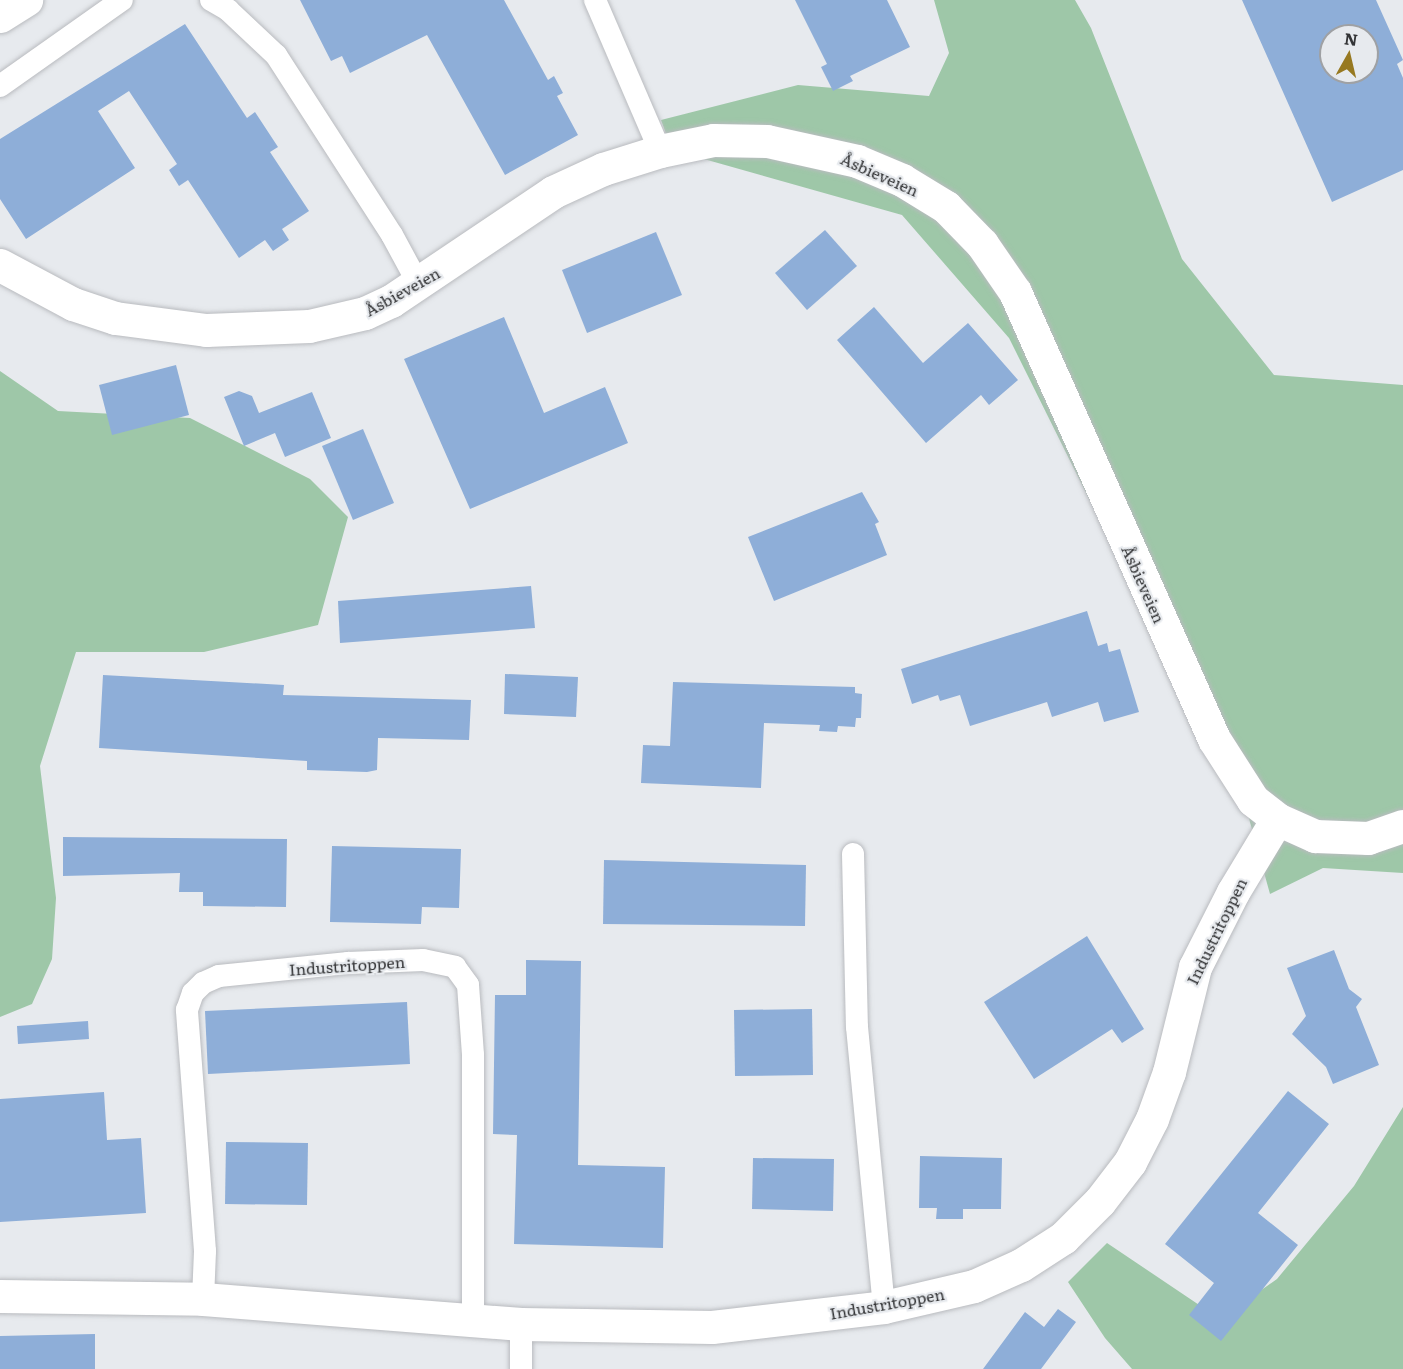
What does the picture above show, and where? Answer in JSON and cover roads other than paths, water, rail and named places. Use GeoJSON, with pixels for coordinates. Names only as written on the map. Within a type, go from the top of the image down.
{"type":"FeatureCollection","features":[{"type":"Feature","properties":{"kind":"main road"},"geometry":{"type":"LineString","coordinates":[[0,16],[26,0]]}},
{"type":"Feature","properties":{"kind":"main road","name":"Åsbieveien"},"geometry":{"type":"LineString","coordinates":[[0,265],[73,304],[115,318],[206,330],[309,326],[365,313],[419,285],[553,192],[603,169],[660,151],[713,140],[767,141],[818,149],[902,180],[946,207],[982,244],[1015,292],[1214,739],[1253,800],[1295,830],[1336,839],[1368,838],[1403,826]]}},
{"type":"Feature","properties":{"kind":"main road","name":"Industritoppen"},"geometry":{"type":"LineString","coordinates":[[0,1296],[203,1299],[473,1322],[712,1327],[884,1307],[974,1286],[1021,1265],[1064,1238],[1100,1201],[1130,1161],[1152,1119],[1169,1072],[1195,967],[1233,892],[1277,819]]}},
{"type":"Feature","properties":{"kind":"street"},"geometry":{"type":"LineString","coordinates":[[0,86],[122,0]]}},
{"type":"Feature","properties":{"kind":"street"},"geometry":{"type":"LineString","coordinates":[[211,0],[228,10],[276,56],[392,234],[419,285]]}},
{"type":"Feature","properties":{"kind":"street"},"geometry":{"type":"LineString","coordinates":[[595,0],[660,151]]}},
{"type":"Feature","properties":{"kind":"street"},"geometry":{"type":"LineString","coordinates":[[853,854],[857,1027],[884,1307]]}},
{"type":"Feature","properties":{"kind":"street","name":"Industritoppen"},"geometry":{"type":"LineString","coordinates":[[203,1299],[205,1251],[187,1010],[193,993],[203,983],[219,976],[348,963],[423,960],[455,967],[468,984],[473,1055],[473,1322]]}},
{"type":"Feature","properties":{"kind":"street"},"geometry":{"type":"LineString","coordinates":[[521,1324],[521,1369]]}}]}
